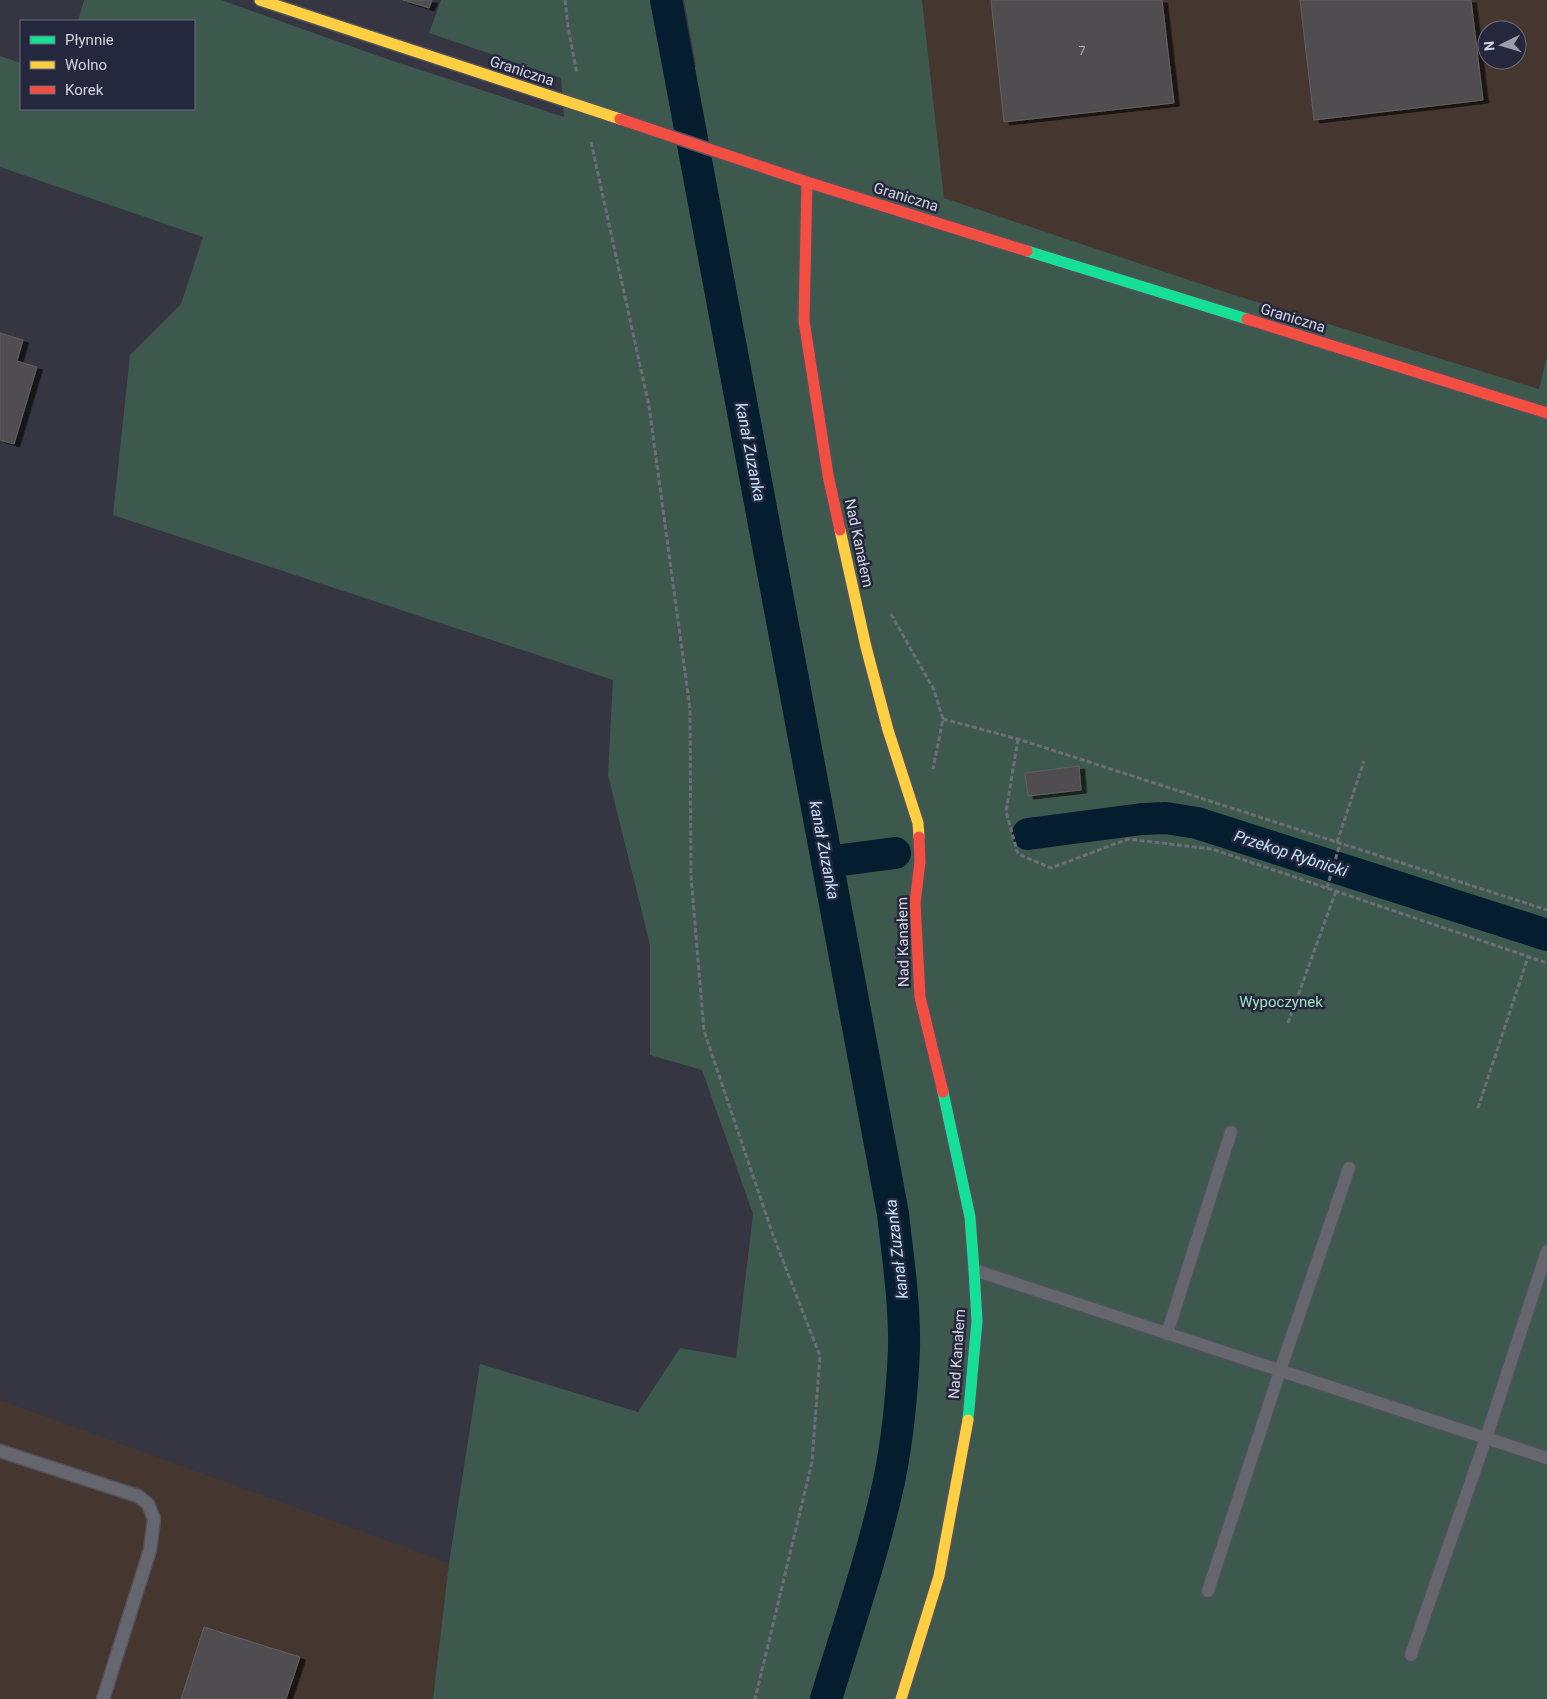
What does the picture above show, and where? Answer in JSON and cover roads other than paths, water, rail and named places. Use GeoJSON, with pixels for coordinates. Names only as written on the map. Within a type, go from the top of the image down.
{"type":"FeatureCollection","features":[{"type":"Feature","properties":{"kind":"street","name":"Graniczna"},"geometry":{"type":"LineString","coordinates":[[260,0],[620,118],[807,182],[1547,414]]}},
{"type":"Feature","properties":{"kind":"street","name":"Nad Kanałem"},"geometry":{"type":"LineString","coordinates":[[807,182],[804,321],[828,475],[866,647],[888,730],[918,823],[920,862],[915,903],[920,998],[949,1115],[970,1217],[974,1270],[977,1321],[967,1431],[939,1576],[901,1699]]}},
{"type":"Feature","properties":{"kind":"lane"},"geometry":{"type":"LineString","coordinates":[[1167,1334],[1232,1132]]}},
{"type":"Feature","properties":{"kind":"lane"},"geometry":{"type":"LineString","coordinates":[[1208,1591],[1349,1168]]}},
{"type":"Feature","properties":{"kind":"lane"},"geometry":{"type":"LineString","coordinates":[[1411,1655],[1486,1438],[1547,1251]]}},
{"type":"Feature","properties":{"kind":"lane"},"geometry":{"type":"LineString","coordinates":[[974,1270],[1547,1458]]}},
{"type":"Feature","properties":{"kind":"lane"},"geometry":{"type":"LineString","coordinates":[[0,1451],[138,1496],[148,1504],[154,1519],[150,1550],[103,1699]]}},
{"type":"Feature","properties":{"kind":"waterway","name":"kanał Zuzanka"},"geometry":{"type":"LineString","coordinates":[[666,0],[893,1214],[901,1282],[904,1350],[899,1416],[892,1465],[883,1509],[868,1564],[826,1699]]}},
{"type":"Feature","properties":{"kind":"waterway","name":"Przekop Rybnicki"},"geometry":{"type":"LineString","coordinates":[[1028,834],[1142,819],[1166,818],[1197,823],[1547,935]]}},
{"type":"Feature","properties":{"kind":"waterway","name":"Przekop Rybnicki"},"geometry":{"type":"LineString","coordinates":[[827,862],[895,853]]}},
{"type":"Feature","properties":{"kind":"park label","name":"Wypoczynek"},"geometry":{"type":"Point","coordinates":[1281,1002]}}]}
